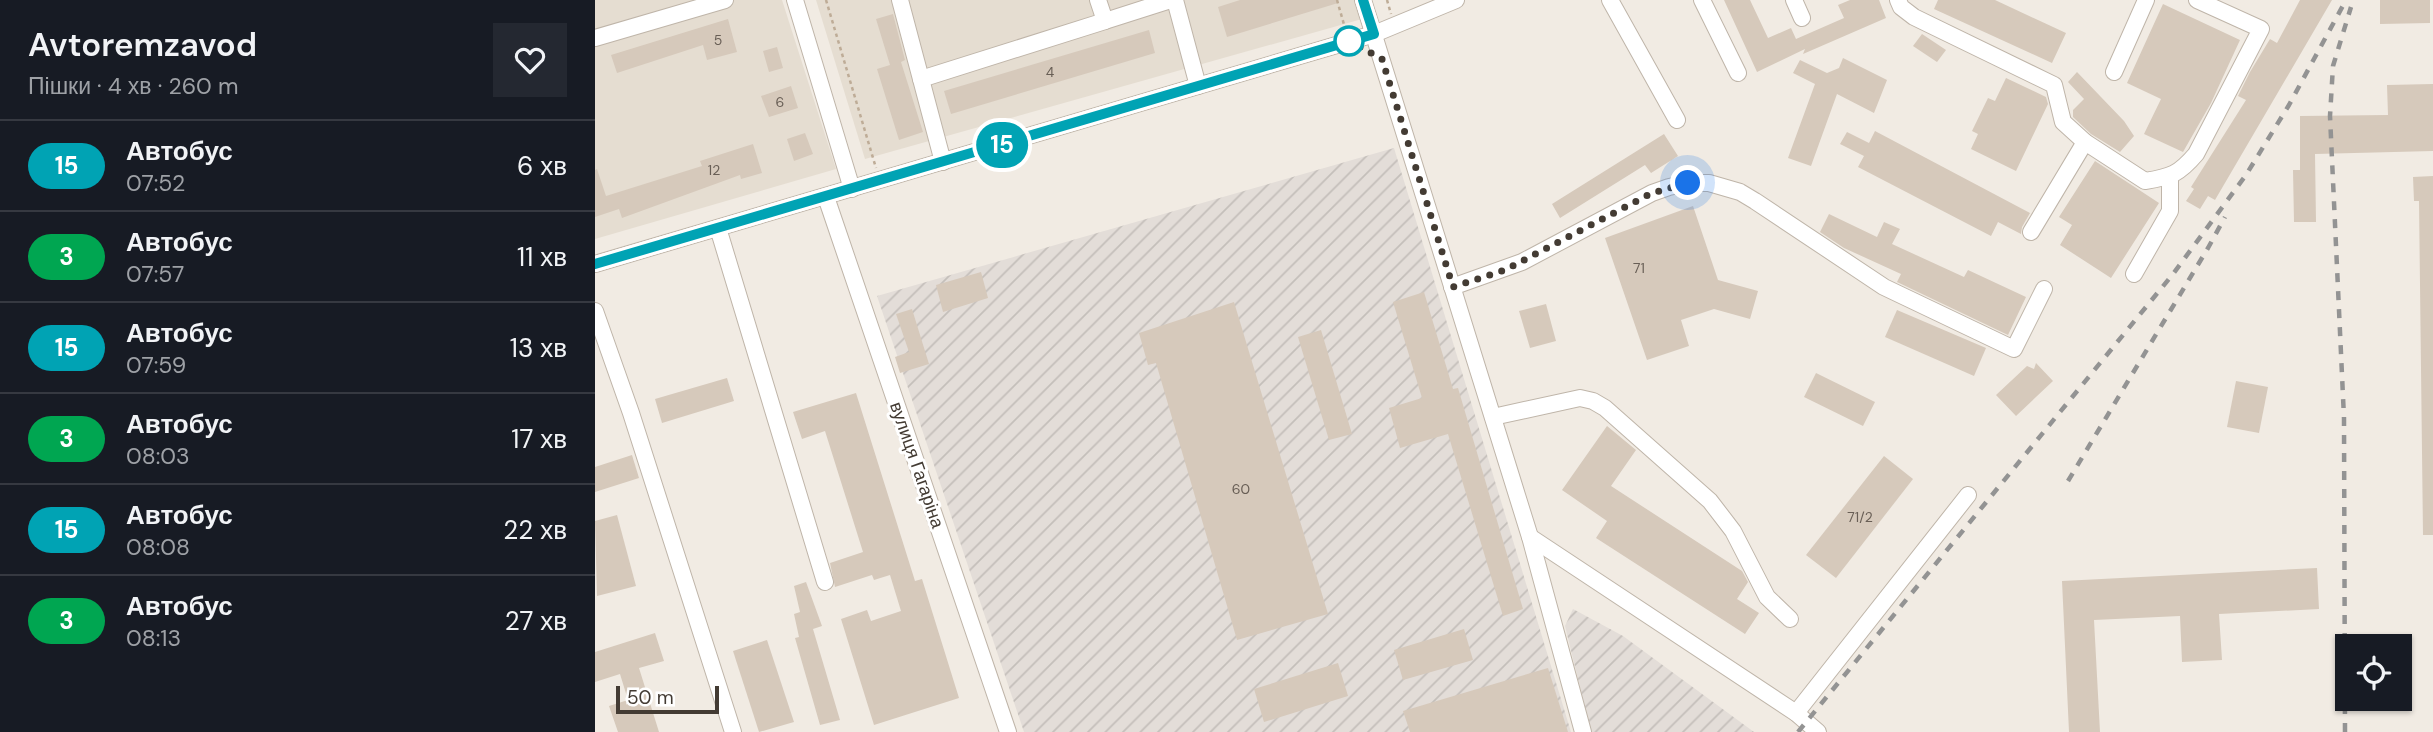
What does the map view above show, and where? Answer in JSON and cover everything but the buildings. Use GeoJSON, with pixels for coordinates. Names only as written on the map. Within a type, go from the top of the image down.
{"type":"FeatureCollection","features":[{"type":"Feature","properties":{"kind":"street"},"geometry":{"type":"LineString","coordinates":[[595,38],[725,0]]}},
{"type":"Feature","properties":{"kind":"street"},"geometry":{"type":"LineString","coordinates":[[795,0],[852,190]]}},
{"type":"Feature","properties":{"kind":"street"},"geometry":{"type":"LineString","coordinates":[[900,0],[943,162]]}},
{"type":"Feature","properties":{"kind":"street"},"geometry":{"type":"LineString","coordinates":[[1098,0],[1105,21]]}},
{"type":"Feature","properties":{"kind":"street"},"geometry":{"type":"LineString","coordinates":[[921,79],[1173,0],[1199,86]]}},
{"type":"Feature","properties":{"kind":"street"},"geometry":{"type":"LineString","coordinates":[[1363,0],[1530,537],[1583,732]]}},
{"type":"Feature","properties":{"kind":"street"},"geometry":{"type":"LineString","coordinates":[[595,264],[1374,34],[1456,0]]}},
{"type":"Feature","properties":{"kind":"street"},"geometry":{"type":"LineString","coordinates":[[1610,0],[1677,120]]}},
{"type":"Feature","properties":{"kind":"street"},"geometry":{"type":"LineString","coordinates":[[1702,0],[1738,73]]}},
{"type":"Feature","properties":{"kind":"street"},"geometry":{"type":"LineString","coordinates":[[1794,0],[1803,18]]}},
{"type":"Feature","properties":{"kind":"street"},"geometry":{"type":"LineString","coordinates":[[1898,0],[1914,17],[2054,85],[2063,122],[2085,142],[2145,181],[2170,177],[2185,168],[2196,154],[2261,29],[2197,0]]}},
{"type":"Feature","properties":{"kind":"street"},"geometry":{"type":"LineString","coordinates":[[2114,72],[2147,0]]}},
{"type":"Feature","properties":{"kind":"street"},"geometry":{"type":"LineString","coordinates":[[2031,232],[2085,142]]}},
{"type":"Feature","properties":{"kind":"street"},"geometry":{"type":"LineString","coordinates":[[2134,274],[2170,211],[2170,177]]}},
{"type":"Feature","properties":{"kind":"street"},"geometry":{"type":"LineString","coordinates":[[1453,287],[1522,262],[1652,193],[1688,183],[1709,183],[1740,192],[1901,297],[2014,349],[2044,289]]}},
{"type":"Feature","properties":{"kind":"street","name":"вулиця Гагаріна"},"geometry":{"type":"LineString","coordinates":[[825,197],[1008,732]]}},
{"type":"Feature","properties":{"kind":"street"},"geometry":{"type":"LineString","coordinates":[[718,228],[825,582]]}},
{"type":"Feature","properties":{"kind":"street"},"geometry":{"type":"LineString","coordinates":[[595,310],[631,413],[733,732]]}},
{"type":"Feature","properties":{"kind":"street"},"geometry":{"type":"LineString","coordinates":[[1493,417],[1580,398],[1605,408],[1710,501],[1733,531],[1767,597],[1790,619]]}},
{"type":"Feature","properties":{"kind":"street"},"geometry":{"type":"LineString","coordinates":[[1796,713],[1968,495]]}},
{"type":"Feature","properties":{"kind":"street"},"geometry":{"type":"LineString","coordinates":[[1530,537],[1796,713],[1818,732]]}},
{"type":"Feature","properties":{"kind":"path"},"geometry":{"type":"LineString","coordinates":[[826,0],[880,181]]}},
{"type":"Feature","properties":{"kind":"path"},"geometry":{"type":"LineString","coordinates":[[1337,0],[1349,41]]}},
{"type":"Feature","properties":{"kind":"shaded area"},"geometry":{"type":"Polygon","coordinates":[[[595,0],[782,0],[836,169],[595,239],[595,0]]]}},
{"type":"Feature","properties":{"kind":"shaded area"},"geometry":{"type":"Polygon","coordinates":[[[816,0],[1363,0],[1369,17],[865,159],[816,0]]]}},
{"type":"Feature","properties":{"kind":"shaded area"},"geometry":{"type":"Polygon","coordinates":[[[1394,148],[1571,732],[1024,732],[877,296],[1394,148]]]}},
{"type":"Feature","properties":{"kind":"shaded area"},"geometry":{"type":"Polygon","coordinates":[[[1573,609],[1623,636],[1754,732],[1591,732],[1565,626],[1573,609]]]}},
{"type":"Feature","properties":{"kind":"railway"},"geometry":{"type":"LineString","coordinates":[[1798,732],[2173,274],[2246,175],[2289,105],[2346,0]]}},
{"type":"Feature","properties":{"kind":"railway"},"geometry":{"type":"LineString","coordinates":[[2345,732],[2344,418],[2330,116],[2333,66],[2351,7]]}},
{"type":"Feature","properties":{"kind":"railway"},"geometry":{"type":"LineString","coordinates":[[2068,481],[2225,217]]}},
{"type":"Feature","properties":{"kind":"bus line","name":"15"},"geometry":{"type":"LineString","coordinates":[[595,264],[1374,34],[1363,0]]}},
{"type":"Feature","properties":{"kind":"route"},"geometry":{"type":"LineString","coordinates":[[1349,41],[1382,59],[1453,287],[1505,270],[1652,193],[1688,183]]}}]}
